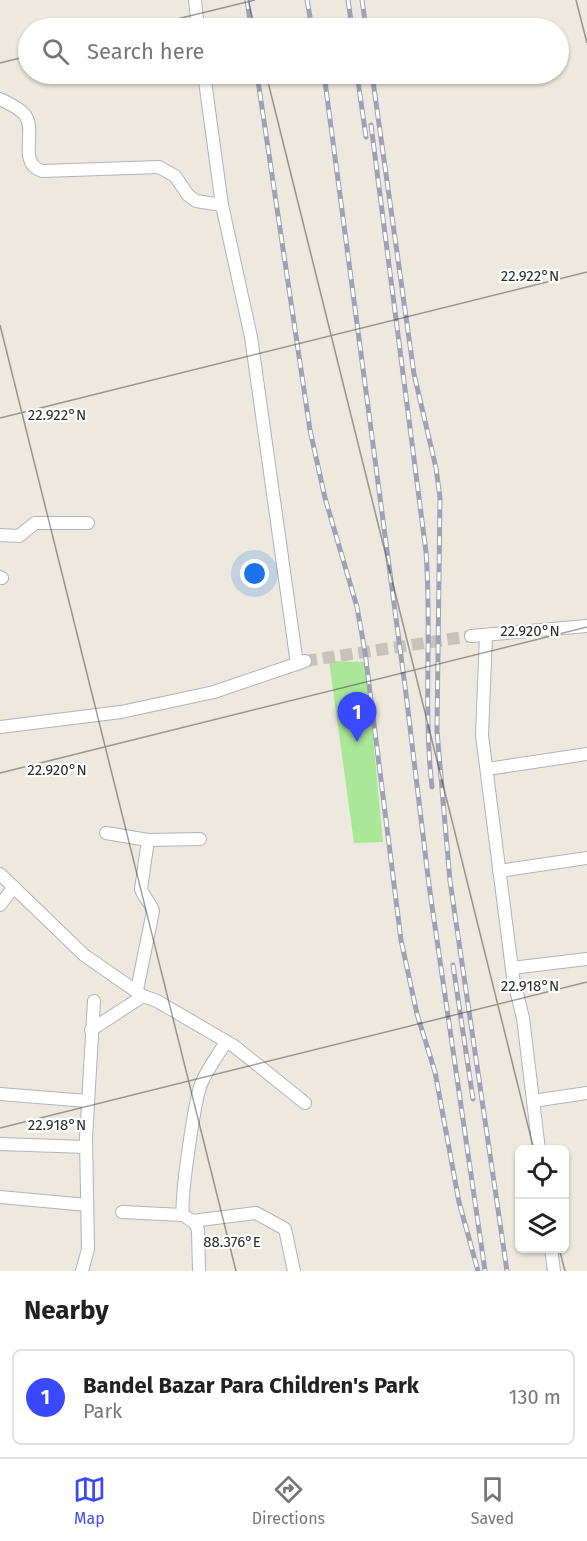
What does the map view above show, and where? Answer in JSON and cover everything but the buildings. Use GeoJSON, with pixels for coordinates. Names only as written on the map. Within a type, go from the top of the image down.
{"type":"FeatureCollection","features":[{"type":"Feature","properties":{"kind":"street"},"geometry":{"type":"LineString","coordinates":[[195,0],[197,18]]}},
{"type":"Feature","properties":{"kind":"street"},"geometry":{"type":"LineString","coordinates":[[0,727],[121,712],[214,692],[301,663],[251,337],[222,205],[205,84]]}},
{"type":"Feature","properties":{"kind":"street"},"geometry":{"type":"LineString","coordinates":[[0,99],[24,113],[28,120],[30,163],[35,169],[42,171],[159,167],[175,176],[188,195],[196,201],[222,205]]}},
{"type":"Feature","properties":{"kind":"street"},"geometry":{"type":"LineString","coordinates":[[0,535],[19,536],[35,522],[88,523]]}},
{"type":"Feature","properties":{"kind":"street"},"geometry":{"type":"LineString","coordinates":[[471,636],[587,626]]}},
{"type":"Feature","properties":{"kind":"street"},"geometry":{"type":"LineString","coordinates":[[486,635],[482,735],[512,968],[517,997],[524,1018],[538,1145]]}},
{"type":"Feature","properties":{"kind":"street"},"geometry":{"type":"LineString","coordinates":[[487,769],[587,754]]}},
{"type":"Feature","properties":{"kind":"street"},"geometry":{"type":"LineString","coordinates":[[106,833],[148,840],[200,838]]}},
{"type":"Feature","properties":{"kind":"street"},"geometry":{"type":"LineString","coordinates":[[91,1030],[140,993],[153,912],[152,906],[141,889],[148,840]]}},
{"type":"Feature","properties":{"kind":"street"},"geometry":{"type":"LineString","coordinates":[[500,871],[587,858]]}},
{"type":"Feature","properties":{"kind":"street"},"geometry":{"type":"LineString","coordinates":[[0,874],[84,955],[140,993],[226,1042],[305,1103]]}},
{"type":"Feature","properties":{"kind":"street"},"geometry":{"type":"LineString","coordinates":[[0,906],[14,887]]}},
{"type":"Feature","properties":{"kind":"street"},"geometry":{"type":"LineString","coordinates":[[512,968],[587,959]]}},
{"type":"Feature","properties":{"kind":"street"},"geometry":{"type":"LineString","coordinates":[[82,1271],[88,1249],[87,1101],[94,1001]]}},
{"type":"Feature","properties":{"kind":"street"},"geometry":{"type":"LineString","coordinates":[[199,1271],[198,1230],[195,1223],[187,1218],[182,1203],[200,1084],[226,1042]]}},
{"type":"Feature","properties":{"kind":"street"},"geometry":{"type":"LineString","coordinates":[[533,1101],[587,1093]]}},
{"type":"Feature","properties":{"kind":"street"},"geometry":{"type":"LineString","coordinates":[[0,1094],[87,1101]]}},
{"type":"Feature","properties":{"kind":"street"},"geometry":{"type":"LineString","coordinates":[[0,1144],[86,1147]]}},
{"type":"Feature","properties":{"kind":"street"},"geometry":{"type":"LineString","coordinates":[[0,1197],[87,1204]]}},
{"type":"Feature","properties":{"kind":"street"},"geometry":{"type":"LineString","coordinates":[[122,1212],[187,1218],[256,1213],[285,1229],[294,1271]]}},
{"type":"Feature","properties":{"kind":"street"},"geometry":{"type":"LineString","coordinates":[[552,1253],[554,1271]]}},
{"type":"Feature","properties":{"kind":"green space"},"geometry":{"type":"Polygon","coordinates":[[[329,661],[366,662],[383,842],[354,843],[329,661]]]}},
{"type":"Feature","properties":{"kind":"tunnel"},"geometry":{"type":"LineString","coordinates":[[305,661],[471,636]]}},
{"type":"Feature","properties":{"kind":"railway"},"geometry":{"type":"LineString","coordinates":[[247,0],[250,18]]}},
{"type":"Feature","properties":{"kind":"railway"},"geometry":{"type":"LineString","coordinates":[[307,0],[310,18]]}},
{"type":"Feature","properties":{"kind":"railway"},"geometry":{"type":"LineString","coordinates":[[348,0],[351,18]]}},
{"type":"Feature","properties":{"kind":"railway"},"geometry":{"type":"LineString","coordinates":[[362,0],[365,18]]}},
{"type":"Feature","properties":{"kind":"railway"},"geometry":{"type":"LineString","coordinates":[[258,84],[310,430],[325,498],[357,607],[365,652],[401,940],[417,1014],[435,1072],[459,1202],[478,1271]]}},
{"type":"Feature","properties":{"kind":"railway"},"geometry":{"type":"LineString","coordinates":[[325,84],[429,885],[485,1271]]}},
{"type":"Feature","properties":{"kind":"railway"},"geometry":{"type":"LineString","coordinates":[[358,84],[366,137]]}},
{"type":"Feature","properties":{"kind":"railway"},"geometry":{"type":"LineString","coordinates":[[373,84],[414,374],[436,468],[440,498],[437,731],[450,881],[507,1271]]}},
{"type":"Feature","properties":{"kind":"railway"},"geometry":{"type":"LineString","coordinates":[[371,125],[426,552],[428,728],[432,787]]}},
{"type":"Feature","properties":{"kind":"railway"},"geometry":{"type":"LineString","coordinates":[[453,965],[473,1099]]}},
{"type":"Feature","properties":{"kind":"place","name":"Bandel Bazar Para Children's Park"},"geometry":{"type":"Point","coordinates":[357,742]}}]}
